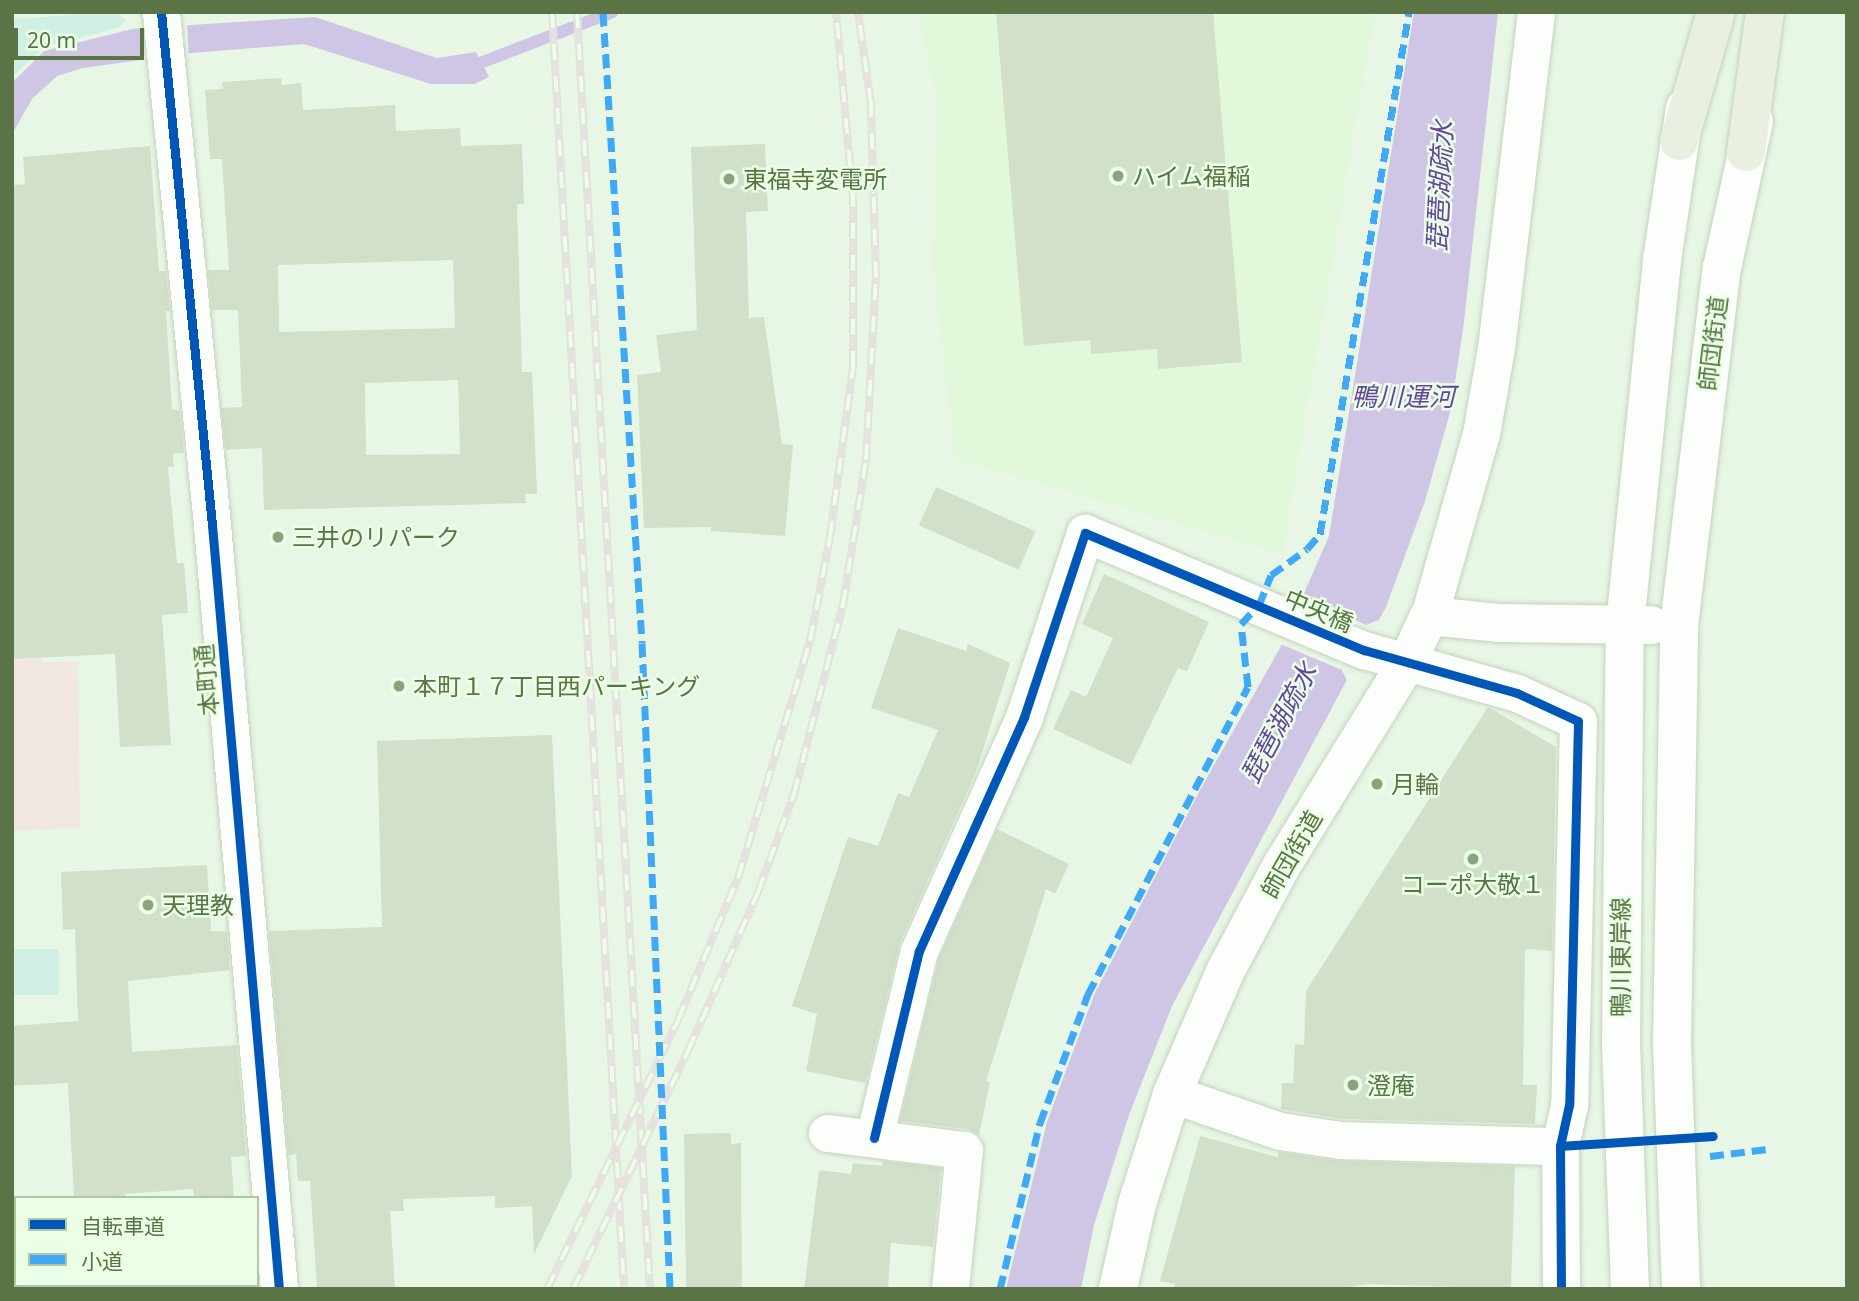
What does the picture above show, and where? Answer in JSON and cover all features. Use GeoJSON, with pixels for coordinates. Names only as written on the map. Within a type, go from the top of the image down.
{"type":"FeatureCollection","features":[{"type":"Feature","properties":{"kind":"highway"},"geometry":{"type":"LineString","coordinates":[[1679,141],[1716,12]]}},
{"type":"Feature","properties":{"kind":"highway"},"geometry":{"type":"LineString","coordinates":[[1746,152],[1765,12]]}},
{"type":"Feature","properties":{"kind":"street"},"geometry":{"type":"LineString","coordinates":[[1535,12],[1494,360],[1481,434],[1429,617],[1499,623],[1679,626],[1672,1043],[1681,1289]]}},
{"type":"Feature","properties":{"kind":"street"},"geometry":{"type":"LineString","coordinates":[[1625,625],[1641,440],[1679,141],[1702,12]]}},
{"type":"Feature","properties":{"kind":"street","name":"師団街道"},"geometry":{"type":"LineString","coordinates":[[1679,626],[1722,268],[1746,152],[1782,12]]}},
{"type":"Feature","properties":{"kind":"street","name":"本町通"},"geometry":{"type":"LineString","coordinates":[[161,13],[212,525],[279,1289]]}},
{"type":"Feature","properties":{"kind":"street","name":"中央橋"},"geometry":{"type":"LineString","coordinates":[[874,1139],[919,951],[1024,717],[1085,533],[1364,650],[1517,693],[1578,721],[1569,1105],[1560,1146]]}},
{"type":"Feature","properties":{"kind":"street","name":"師団街道"},"geometry":{"type":"LineString","coordinates":[[1118,1289],[1137,1205],[1172,1094],[1226,972],[1282,865],[1407,663],[1429,617]]}},
{"type":"Feature","properties":{"kind":"street","name":"鴨川東岸線"},"geometry":{"type":"LineString","coordinates":[[1625,625],[1620,1049],[1630,1289]]}},
{"type":"Feature","properties":{"kind":"street"},"geometry":{"type":"LineString","coordinates":[[1172,1094],[1280,1131],[1340,1140],[1560,1146],[1561,1289]]}},
{"type":"Feature","properties":{"kind":"street"},"geometry":{"type":"LineString","coordinates":[[827,1133],[964,1150],[950,1289]]}},
{"type":"Feature","properties":{"kind":"shaded area"},"geometry":{"type":"Polygon","coordinates":[[[117,12],[126,21],[118,28],[44,47],[12,77],[12,19],[117,12]]]}},
{"type":"Feature","properties":{"kind":"shaded area","name":"ハイム福稲"},"geometry":{"type":"Polygon","coordinates":[[[919,12],[1375,12],[1282,554],[955,459],[933,264],[937,107],[919,12]]]}},
{"type":"Feature","properties":{"kind":"shaded area"},"geometry":{"type":"Polygon","coordinates":[[[12,237],[21,237],[43,662],[78,662],[80,828],[12,831],[12,237]]]}},
{"type":"Feature","properties":{"kind":"shaded area"},"geometry":{"type":"Polygon","coordinates":[[[12,949],[59,949],[59,995],[12,995],[12,949]]]}},
{"type":"Feature","properties":{"kind":"water","name":"鴨川運河"},"geometry":{"type":"Polygon","coordinates":[[[1414,12],[1498,12],[1464,322],[1451,409],[1425,501],[1386,607],[1172,1006],[1129,1115],[1094,1225],[1081,1289],[1006,1289],[1047,1122],[1094,995],[1200,790],[1280,648],[1329,536],[1414,12]]]}},
{"type":"Feature","properties":{"kind":"water"},"geometry":{"type":"Polygon","coordinates":[[[315,17],[437,58],[476,52],[489,77],[474,84],[431,84],[304,44],[192,53],[83,68],[57,76],[32,99],[12,134],[12,83],[44,51],[132,29],[315,17]]]}},
{"type":"Feature","properties":{"kind":"pier"},"geometry":{"type":"Polygon","coordinates":[[[187,22],[189,57],[144,59],[142,24],[187,22]]]}},
{"type":"Feature","properties":{"kind":"pier"},"geometry":{"type":"Polygon","coordinates":[[[1300,594],[1366,625],[1384,618],[1349,685],[1342,670],[1278,643],[1300,594]]]}},
{"type":"Feature","properties":{"kind":"building","name":"ハイム福稲"},"geometry":{"type":"Polygon","coordinates":[[[996,12],[1213,12],[1242,362],[1158,369],[1157,349],[1091,354],[1090,340],[1024,346],[996,12]]]}},
{"type":"Feature","properties":{"kind":"building"},"geometry":{"type":"Polygon","coordinates":[[[281,78],[282,85],[301,83],[303,110],[395,105],[396,131],[460,128],[461,146],[522,144],[524,204],[517,204],[522,372],[532,372],[537,494],[525,494],[526,503],[264,510],[262,448],[226,450],[221,408],[242,407],[238,310],[212,310],[208,270],[229,270],[222,159],[210,159],[205,90],[223,89],[222,82],[281,78]],[[453,260],[278,265],[279,332],[455,328],[453,260]],[[458,380],[365,383],[366,455],[460,454],[458,380]]]}},
{"type":"Feature","properties":{"kind":"building"},"geometry":{"type":"Polygon","coordinates":[[[765,144],[768,211],[746,212],[749,318],[764,317],[782,444],[793,445],[785,536],[711,531],[711,527],[644,528],[637,375],[661,372],[656,335],[697,330],[691,147],[765,144]]]}},
{"type":"Feature","properties":{"kind":"building"},"geometry":{"type":"Polygon","coordinates":[[[150,146],[159,271],[166,271],[170,311],[166,311],[172,409],[180,411],[184,453],[173,454],[174,467],[168,467],[177,563],[184,563],[188,613],[162,615],[171,745],[120,747],[115,654],[12,659],[12,185],[25,184],[23,157],[150,146]]]}},
{"type":"Feature","properties":{"kind":"building"},"geometry":{"type":"Polygon","coordinates":[[[936,487],[1036,531],[1018,570],[919,525],[936,487]]]}},
{"type":"Feature","properties":{"kind":"building"},"geometry":{"type":"Polygon","coordinates":[[[1104,574],[1209,622],[1187,671],[1178,668],[1131,765],[1053,729],[1071,690],[1086,697],[1113,638],[1082,624],[1104,574]]]}},
{"type":"Feature","properties":{"kind":"building"},"geometry":{"type":"Polygon","coordinates":[[[898,628],[966,651],[968,644],[1010,663],[976,772],[900,943],[866,1083],[806,1071],[817,1014],[792,1006],[848,837],[878,846],[898,793],[909,797],[938,730],[871,708],[898,628]]]}},
{"type":"Feature","properties":{"kind":"building"},"geometry":{"type":"Polygon","coordinates":[[[1488,707],[1556,747],[1552,951],[1525,949],[1523,1085],[1537,1085],[1535,1124],[1342,1119],[1281,1109],[1282,1083],[1293,1083],[1295,1044],[1304,1045],[1306,991],[1488,707]]]}},
{"type":"Feature","properties":{"kind":"building"},"geometry":{"type":"Polygon","coordinates":[[[552,735],[572,1176],[534,1254],[532,1206],[495,1208],[495,1196],[403,1199],[404,1211],[390,1211],[395,1289],[317,1289],[310,1181],[298,1181],[296,1154],[288,1155],[269,931],[382,927],[377,741],[552,735]]]}},
{"type":"Feature","properties":{"kind":"building"},"geometry":{"type":"Polygon","coordinates":[[[997,829],[1069,864],[1055,894],[1046,889],[986,1081],[990,1082],[979,1135],[967,1129],[900,1121],[939,958],[997,829]]]}},
{"type":"Feature","properties":{"kind":"building"},"geometry":{"type":"Polygon","coordinates":[[[207,865],[211,931],[227,932],[230,970],[128,981],[132,1052],[237,1045],[246,1156],[231,1157],[234,1196],[194,1196],[193,1189],[126,1196],[74,1196],[68,1083],[12,1086],[12,1026],[78,1021],[75,929],[63,930],[61,872],[207,865]]]}},
{"type":"Feature","properties":{"kind":"building"},"geometry":{"type":"Polygon","coordinates":[[[731,1133],[731,1144],[741,1143],[742,1289],[686,1289],[684,1134],[731,1133]]]}},
{"type":"Feature","properties":{"kind":"building"},"geometry":{"type":"Polygon","coordinates":[[[1200,1136],[1278,1157],[1279,1152],[1339,1161],[1515,1166],[1511,1289],[1367,1284],[1337,1289],[1174,1289],[1175,1284],[1160,1281],[1200,1136]]]}},
{"type":"Feature","properties":{"kind":"building"},"geometry":{"type":"Polygon","coordinates":[[[883,1161],[941,1168],[933,1247],[891,1243],[888,1289],[804,1289],[819,1170],[851,1174],[853,1163],[882,1166],[883,1161]]]}},
{"type":"Feature","properties":{"kind":"waterway"},"geometry":{"type":"LineString","coordinates":[[467,68],[613,12]]}},
{"type":"Feature","properties":{"kind":"railway"},"geometry":{"type":"LineString","coordinates":[[552,12],[624,1289]]}},
{"type":"Feature","properties":{"kind":"railway"},"geometry":{"type":"LineString","coordinates":[[577,12],[650,1289]]}},
{"type":"Feature","properties":{"kind":"railway"},"geometry":{"type":"LineString","coordinates":[[547,1289],[678,1020],[738,878],[810,641],[830,537],[853,367],[853,198],[836,12]]}},
{"type":"Feature","properties":{"kind":"railway"},"geometry":{"type":"LineString","coordinates":[[573,1289],[688,1051],[758,892],[794,794],[843,605],[866,460],[876,277],[871,104],[858,12]]}},
{"type":"Feature","properties":{"kind":"marked path"},"geometry":{"type":"LineString","coordinates":[[603,12],[642,643],[670,1289]]}},
{"type":"Feature","properties":{"kind":"marked path"},"geometry":{"type":"LineString","coordinates":[[1000,1289],[1040,1123],[1088,994],[1248,687],[1241,624],[1259,605],[1271,575],[1307,549],[1320,534],[1409,12]]}},
{"type":"Feature","properties":{"kind":"marked path"},"geometry":{"type":"LineString","coordinates":[[1710,1156],[1768,1149]]}},
{"type":"Feature","properties":{"kind":"cycle path"},"geometry":{"type":"LineString","coordinates":[[161,12],[212,525],[279,1289]]}},
{"type":"Feature","properties":{"kind":"cycle path"},"geometry":{"type":"LineString","coordinates":[[874,1138],[919,951],[1024,717],[1085,533],[1364,650],[1517,693],[1578,721],[1569,1105],[1560,1146],[1561,1289]]}},
{"type":"Feature","properties":{"kind":"cycle path"},"geometry":{"type":"LineString","coordinates":[[1560,1146],[1713,1136]]}},
{"type":"Feature","properties":{"kind":"place","name":"ハイム福稲"},"geometry":{"type":"Point","coordinates":[1118,176]}},
{"type":"Feature","properties":{"kind":"place","name":"東福寺変電所"},"geometry":{"type":"Point","coordinates":[729,179]}},
{"type":"Feature","properties":{"kind":"place","name":"三井のリパーク"},"geometry":{"type":"Point","coordinates":[278,537]}},
{"type":"Feature","properties":{"kind":"place","name":"本町１７丁目西パーキング"},"geometry":{"type":"Point","coordinates":[399,686]}},
{"type":"Feature","properties":{"kind":"place","name":"月輪"},"geometry":{"type":"Point","coordinates":[1377,784]}},
{"type":"Feature","properties":{"kind":"place","name":"コーポ大敬１"},"geometry":{"type":"Point","coordinates":[1473,859]}},
{"type":"Feature","properties":{"kind":"place","name":"天理教"},"geometry":{"type":"Point","coordinates":[148,905]}},
{"type":"Feature","properties":{"kind":"place","name":"澄庵"},"geometry":{"type":"Point","coordinates":[1353,1085]}},
{"type":"Feature","properties":{"kind":"water label","name":"琵琶湖疏水"},"geometry":{"type":"Point","coordinates":[1440,186]}},
{"type":"Feature","properties":{"kind":"water label","name":"琵琶湖疏水"},"geometry":{"type":"Point","coordinates":[1279,723]}}]}
